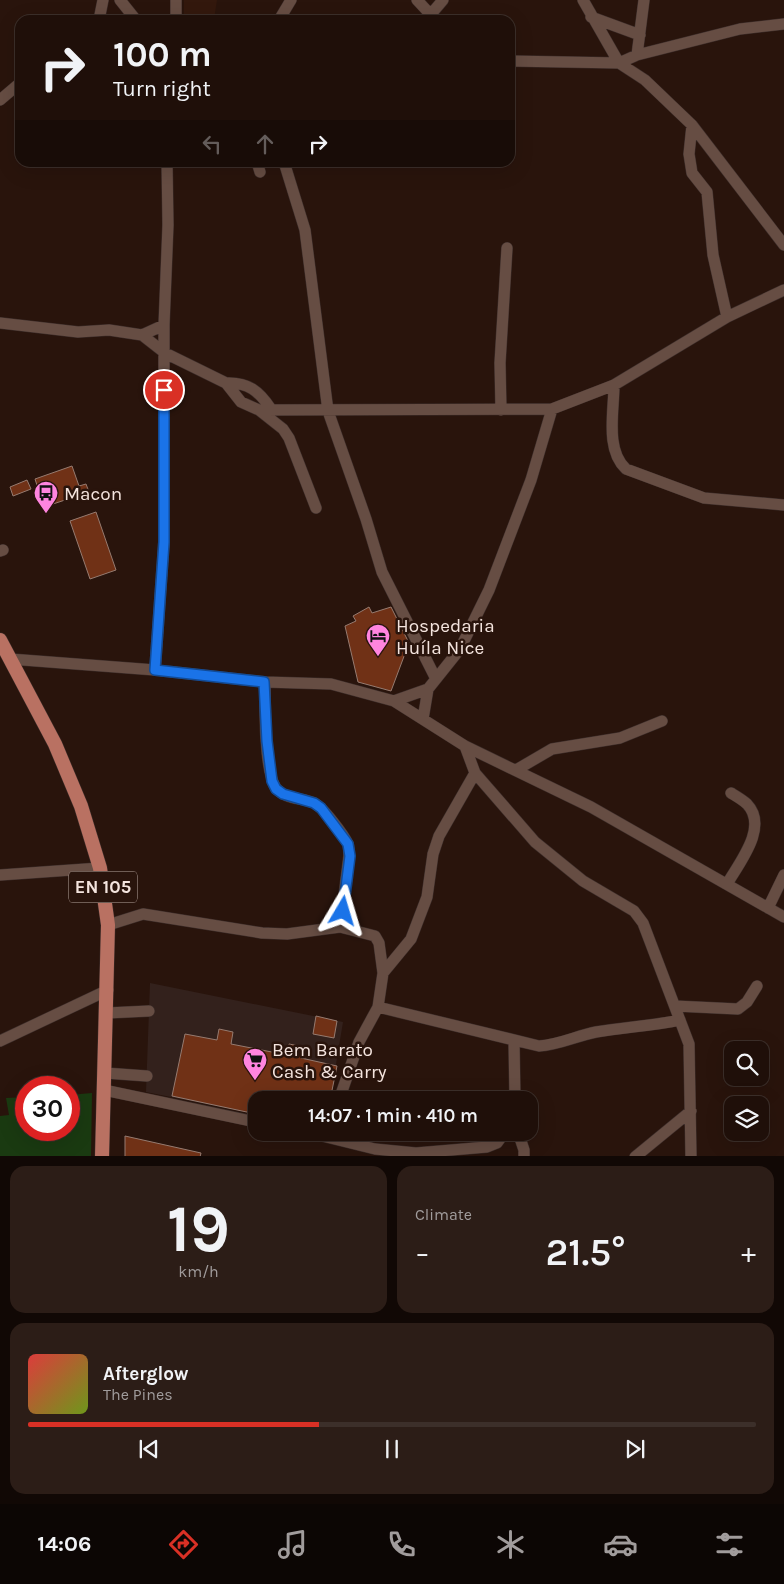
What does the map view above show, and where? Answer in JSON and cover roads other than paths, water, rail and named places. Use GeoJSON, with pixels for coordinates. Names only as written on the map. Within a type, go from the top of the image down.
{"type":"FeatureCollection","features":[{"type":"Feature","properties":{"kind":"main road","name":"EN 105"},"geometry":{"type":"LineString","coordinates":[[0,640],[55,744],[81,806],[100,868],[108,925],[108,990],[102,1156]]}},
{"type":"Feature","properties":{"kind":"street"},"geometry":{"type":"LineString","coordinates":[[100,15],[104,0]]}},
{"type":"Feature","properties":{"kind":"street"},"geometry":{"type":"LineString","coordinates":[[120,0],[132,15]]}},
{"type":"Feature","properties":{"kind":"street"},"geometry":{"type":"LineString","coordinates":[[176,0],[176,15]]}},
{"type":"Feature","properties":{"kind":"street"},"geometry":{"type":"LineString","coordinates":[[282,15],[291,0]]}},
{"type":"Feature","properties":{"kind":"street"},"geometry":{"type":"LineString","coordinates":[[417,0],[426,15]]}},
{"type":"Feature","properties":{"kind":"street"},"geometry":{"type":"LineString","coordinates":[[430,15],[443,0]]}},
{"type":"Feature","properties":{"kind":"street"},"geometry":{"type":"LineString","coordinates":[[583,0],[619,63],[645,80],[692,125],[784,245]]}},
{"type":"Feature","properties":{"kind":"street"},"geometry":{"type":"LineString","coordinates":[[637,55],[644,0]]}},
{"type":"Feature","properties":{"kind":"street"},"geometry":{"type":"LineString","coordinates":[[591,16],[640,34]]}},
{"type":"Feature","properties":{"kind":"street"},"geometry":{"type":"LineString","coordinates":[[515,61],[619,63],[637,55],[740,29],[784,24]]}},
{"type":"Feature","properties":{"kind":"street"},"geometry":{"type":"LineString","coordinates":[[0,100],[15,87]]}},
{"type":"Feature","properties":{"kind":"street"},"geometry":{"type":"LineString","coordinates":[[692,125],[689,154],[692,173],[707,192],[713,255],[727,317]]}},
{"type":"Feature","properties":{"kind":"street"},"geometry":{"type":"LineString","coordinates":[[155,670],[164,542],[164,325],[168,225],[167,167]]}},
{"type":"Feature","properties":{"kind":"street"},"geometry":{"type":"LineString","coordinates":[[286,167],[305,230],[328,411],[366,519],[382,572],[436,679]]}},
{"type":"Feature","properties":{"kind":"street"},"geometry":{"type":"LineString","coordinates":[[501,410],[500,363],[507,248]]}},
{"type":"Feature","properties":{"kind":"street"},"geometry":{"type":"LineString","coordinates":[[226,382],[241,402],[265,409],[328,411],[552,409],[614,385],[727,317],[784,290]]}},
{"type":"Feature","properties":{"kind":"street"},"geometry":{"type":"LineString","coordinates":[[0,323],[78,332],[109,330],[142,335],[164,353],[226,382],[246,384],[253,388],[265,409],[289,438],[316,508]]}},
{"type":"Feature","properties":{"kind":"street"},"geometry":{"type":"LineString","coordinates":[[142,335],[164,325]]}},
{"type":"Feature","properties":{"kind":"street"},"geometry":{"type":"LineString","coordinates":[[614,385],[614,449],[618,461],[626,469],[704,498],[784,505]]}},
{"type":"Feature","properties":{"kind":"street"},"geometry":{"type":"LineString","coordinates":[[423,719],[428,689],[460,648],[489,590],[531,480],[552,409]]}},
{"type":"Feature","properties":{"kind":"street"},"geometry":{"type":"LineString","coordinates":[[10,659],[155,670],[264,682],[331,684],[394,701],[465,746],[590,807],[784,917]]}},
{"type":"Feature","properties":{"kind":"street"},"geometry":{"type":"LineString","coordinates":[[264,682],[267,741],[272,781],[276,789],[283,794],[314,803],[321,808],[348,844],[350,856],[340,927]]}},
{"type":"Feature","properties":{"kind":"street"},"geometry":{"type":"LineString","coordinates":[[394,701],[428,689]]}},
{"type":"Feature","properties":{"kind":"street"},"geometry":{"type":"LineString","coordinates":[[516,770],[552,748],[620,738],[662,721]]}},
{"type":"Feature","properties":{"kind":"street"},"geometry":{"type":"LineString","coordinates":[[465,746],[475,773],[535,842],[583,881],[634,910],[643,923],[689,1044],[691,1156]]}},
{"type":"Feature","properties":{"kind":"street"},"geometry":{"type":"LineString","coordinates":[[383,973],[411,939],[426,897],[432,854],[439,836],[475,773]]}},
{"type":"Feature","properties":{"kind":"street"},"geometry":{"type":"LineString","coordinates":[[727,884],[755,832],[756,820],[748,804],[731,792]]}},
{"type":"Feature","properties":{"kind":"street"},"geometry":{"type":"LineString","coordinates":[[0,875],[100,868]]}},
{"type":"Feature","properties":{"kind":"street"},"geometry":{"type":"LineString","coordinates":[[768,908],[784,875]]}},
{"type":"Feature","properties":{"kind":"street"},"geometry":{"type":"LineString","coordinates":[[108,925],[143,914],[262,934],[288,934],[340,927],[375,936],[379,943],[383,973],[378,1007],[358,1042],[342,1091]]}},
{"type":"Feature","properties":{"kind":"street"},"geometry":{"type":"LineString","coordinates":[[675,1006],[738,1009],[747,1002],[757,986]]}},
{"type":"Feature","properties":{"kind":"street"},"geometry":{"type":"LineString","coordinates":[[0,1041],[108,990]]}},
{"type":"Feature","properties":{"kind":"street"},"geometry":{"type":"LineString","coordinates":[[378,1007],[539,1046],[555,1045],[577,1036],[598,1032],[652,1027],[680,1020]]}},
{"type":"Feature","properties":{"kind":"street"},"geometry":{"type":"LineString","coordinates":[[107,1013],[149,1011]]}},
{"type":"Feature","properties":{"kind":"street"},"geometry":{"type":"LineString","coordinates":[[514,1041],[515,1091]]}},
{"type":"Feature","properties":{"kind":"street"},"geometry":{"type":"LineString","coordinates":[[105,1073],[147,1076]]}},
{"type":"Feature","properties":{"kind":"street"},"geometry":{"type":"LineString","coordinates":[[104,1090],[248,1120]]}},
{"type":"Feature","properties":{"kind":"street"},"geometry":{"type":"LineString","coordinates":[[635,1156],[691,1111]]}},
{"type":"Feature","properties":{"kind":"street"},"geometry":{"type":"LineString","coordinates":[[349,1141],[375,1149],[416,1153],[487,1147],[498,1141]]}},
{"type":"Feature","properties":{"kind":"street"},"geometry":{"type":"LineString","coordinates":[[521,1141],[524,1156]]}},
{"type":"Feature","properties":{"kind":"place","name":"Macon"},"geometry":{"type":"Point","coordinates":[46,514]}},
{"type":"Feature","properties":{"kind":"place","name":"Hospedaria Huíla Nice"},"geometry":{"type":"Point","coordinates":[378,657]}},
{"type":"Feature","properties":{"kind":"place","name":"Bem Barato Cash & Carry"},"geometry":{"type":"Point","coordinates":[255,1081]}}]}
